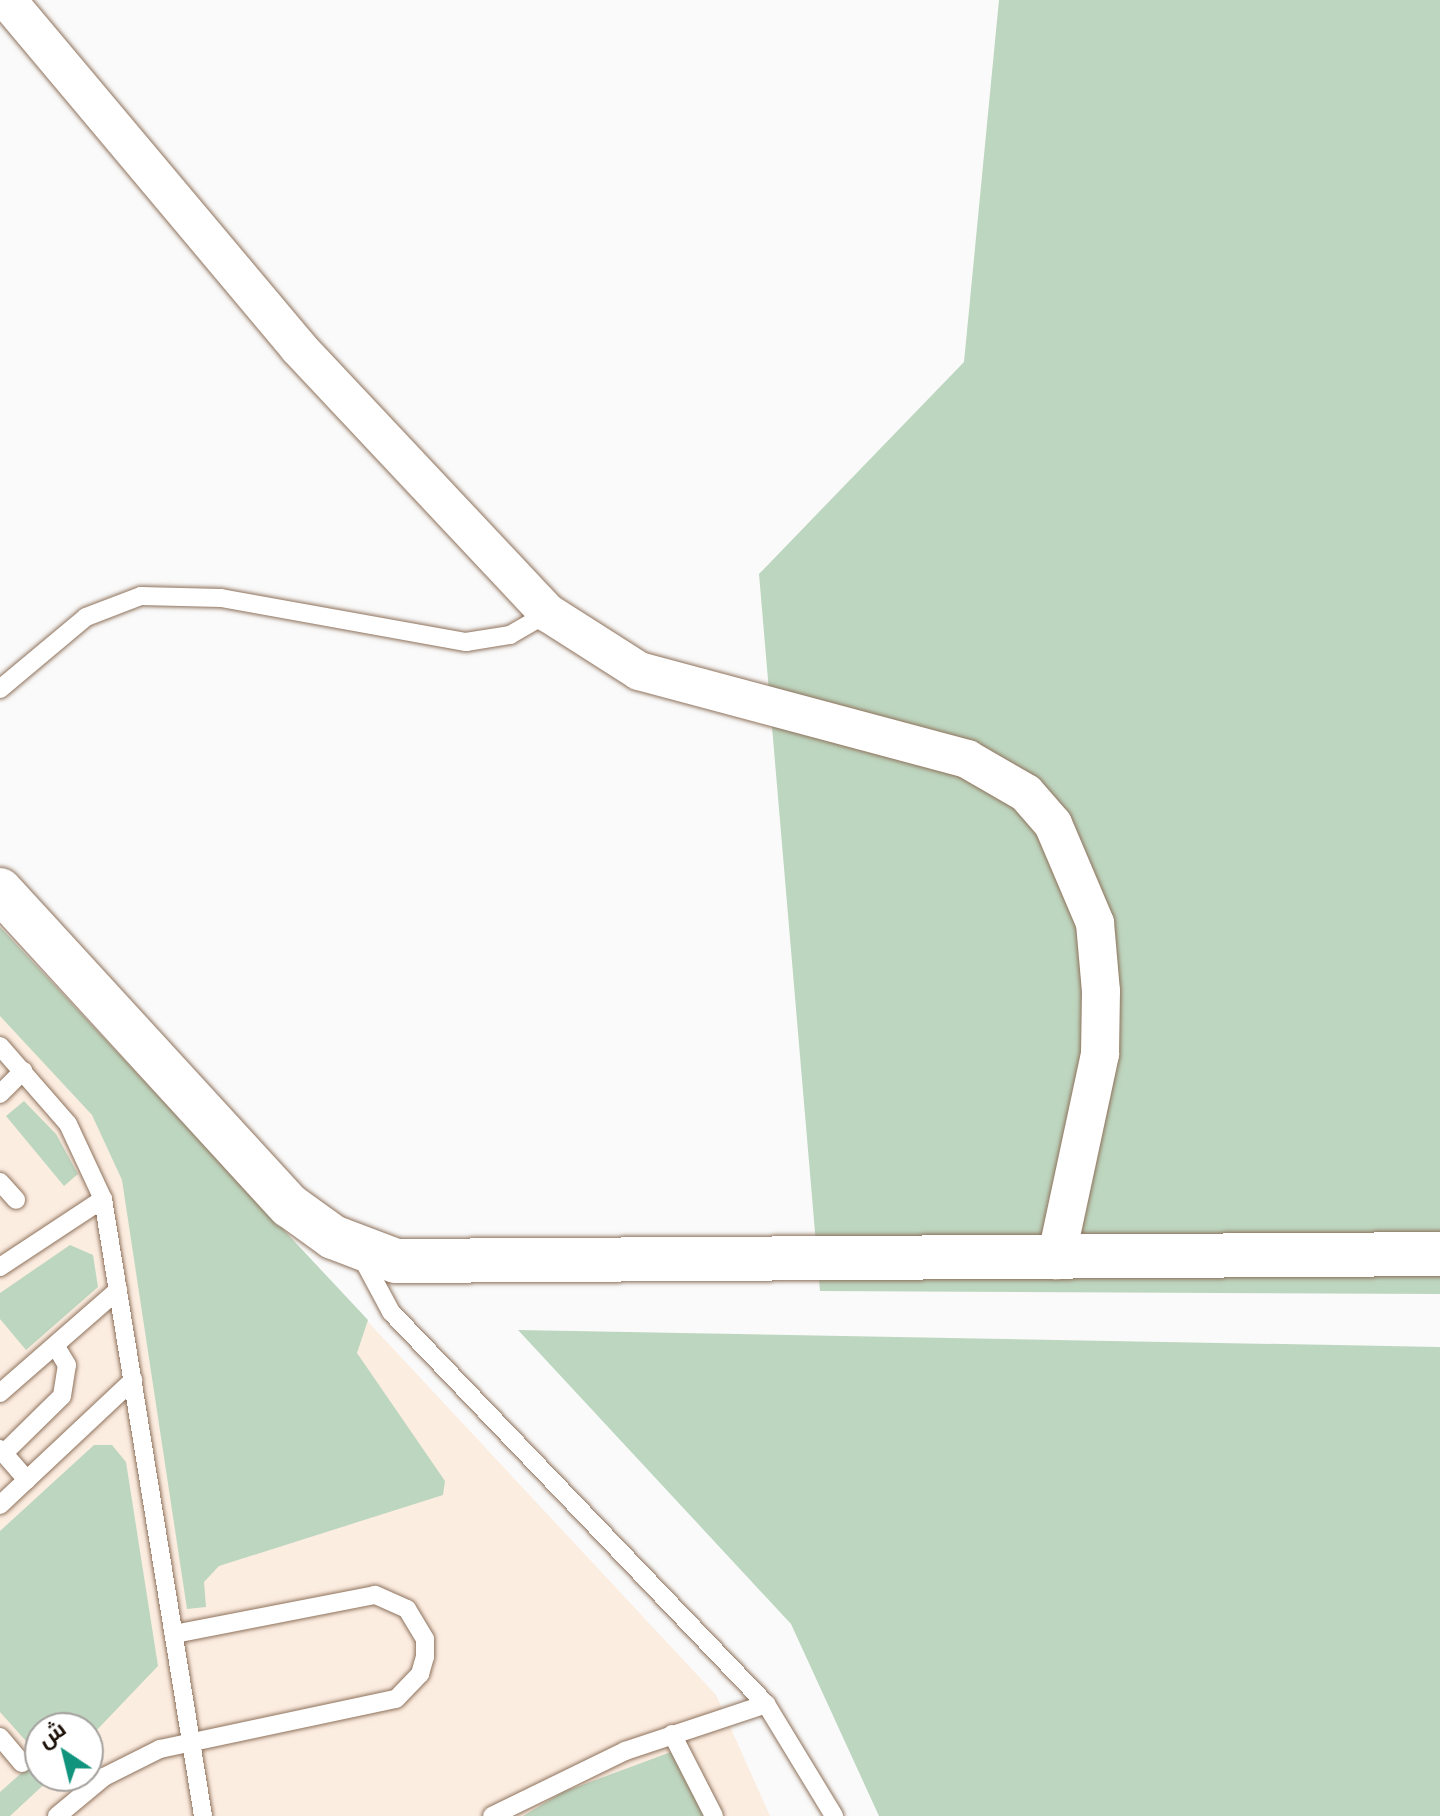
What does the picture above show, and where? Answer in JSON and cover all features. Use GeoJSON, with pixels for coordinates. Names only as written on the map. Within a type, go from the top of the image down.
{"type":"FeatureCollection","features":[{"type":"Feature","properties":{"kind":"street"},"geometry":{"type":"LineString","coordinates":[[7,0],[298,347],[548,613],[639,671],[967,759],[1026,793],[1053,824],[1095,923],[1101,991],[1100,1054],[1056,1260]]}},
{"type":"Feature","properties":{"kind":"street"},"geometry":{"type":"LineString","coordinates":[[0,890],[290,1206],[357,1249],[436,1266],[1440,1254]]}},
{"type":"Feature","properties":{"kind":"lane"},"geometry":{"type":"LineString","coordinates":[[0,689],[86,617],[141,596],[221,598],[466,642],[510,635],[548,613]]}},
{"type":"Feature","properties":{"kind":"lane"},"geometry":{"type":"LineString","coordinates":[[0,1046],[68,1124],[103,1199],[203,1816]]}},
{"type":"Feature","properties":{"kind":"lane"},"geometry":{"type":"LineString","coordinates":[[0,1094],[23,1071]]}},
{"type":"Feature","properties":{"kind":"lane"},"geometry":{"type":"LineString","coordinates":[[0,1182],[16,1200]]}},
{"type":"Feature","properties":{"kind":"lane"},"geometry":{"type":"LineString","coordinates":[[0,1267],[103,1199]]}},
{"type":"Feature","properties":{"kind":"lane"},"geometry":{"type":"LineString","coordinates":[[357,1249],[391,1312],[766,1704],[834,1816]]}},
{"type":"Feature","properties":{"kind":"lane"},"geometry":{"type":"LineString","coordinates":[[0,1393],[118,1290]]}},
{"type":"Feature","properties":{"kind":"lane"},"geometry":{"type":"LineString","coordinates":[[15,1485],[2,1451],[67,1387],[67,1365],[55,1345]]}},
{"type":"Feature","properties":{"kind":"lane"},"geometry":{"type":"LineString","coordinates":[[0,1505],[15,1485],[133,1380]]}},
{"type":"Feature","properties":{"kind":"lane"},"geometry":{"type":"LineString","coordinates":[[57,1816],[131,1761],[191,1740],[396,1699],[420,1674],[425,1639],[407,1609],[375,1595],[174,1634]]}},
{"type":"Feature","properties":{"kind":"lane"},"geometry":{"type":"LineString","coordinates":[[492,1816],[672,1734],[766,1704]]}},
{"type":"Feature","properties":{"kind":"lane"},"geometry":{"type":"LineString","coordinates":[[672,1734],[714,1816]]}},
{"type":"Feature","properties":{"kind":"lane"},"geometry":{"type":"LineString","coordinates":[[0,1737],[22,1763]]}},
{"type":"Feature","properties":{"kind":"shaded area"},"geometry":{"type":"Polygon","coordinates":[[[0,927],[716,1695],[770,1816],[0,1816],[0,927]]]}},
{"type":"Feature","properties":{"kind":"green space"},"geometry":{"type":"Polygon","coordinates":[[[999,0],[1440,0],[1440,1294],[820,1291],[759,574],[964,362],[999,0]]]}},
{"type":"Feature","properties":{"kind":"green space"},"geometry":{"type":"Polygon","coordinates":[[[0,927],[368,1320],[357,1353],[445,1481],[443,1495],[219,1566],[204,1582],[206,1607],[187,1609],[122,1180],[92,1115],[0,1016],[0,927]]]}},
{"type":"Feature","properties":{"kind":"green space"},"geometry":{"type":"Polygon","coordinates":[[[24,1101],[56,1134],[78,1174],[64,1186],[6,1116],[24,1101]]]}},
{"type":"Feature","properties":{"kind":"green space"},"geometry":{"type":"Polygon","coordinates":[[[70,1245],[93,1255],[98,1287],[26,1350],[0,1319],[0,1293],[70,1245]]]}},
{"type":"Feature","properties":{"kind":"green space"},"geometry":{"type":"Polygon","coordinates":[[[518,1330],[1440,1347],[1440,1816],[879,1816],[791,1624],[518,1330]]]}},
{"type":"Feature","properties":{"kind":"green space"},"geometry":{"type":"Polygon","coordinates":[[[94,1445],[112,1445],[126,1462],[158,1666],[104,1722],[104,1712],[24,1712],[24,1739],[0,1712],[0,1531],[94,1445]]]}},
{"type":"Feature","properties":{"kind":"green space"},"geometry":{"type":"Polygon","coordinates":[[[671,1752],[704,1816],[523,1816],[563,1792],[671,1752]]]}},
{"type":"Feature","properties":{"kind":"green space"},"geometry":{"type":"Polygon","coordinates":[[[24,1771],[24,1792],[36,1792],[10,1816],[0,1816],[0,1792],[24,1771]]]}}]}
